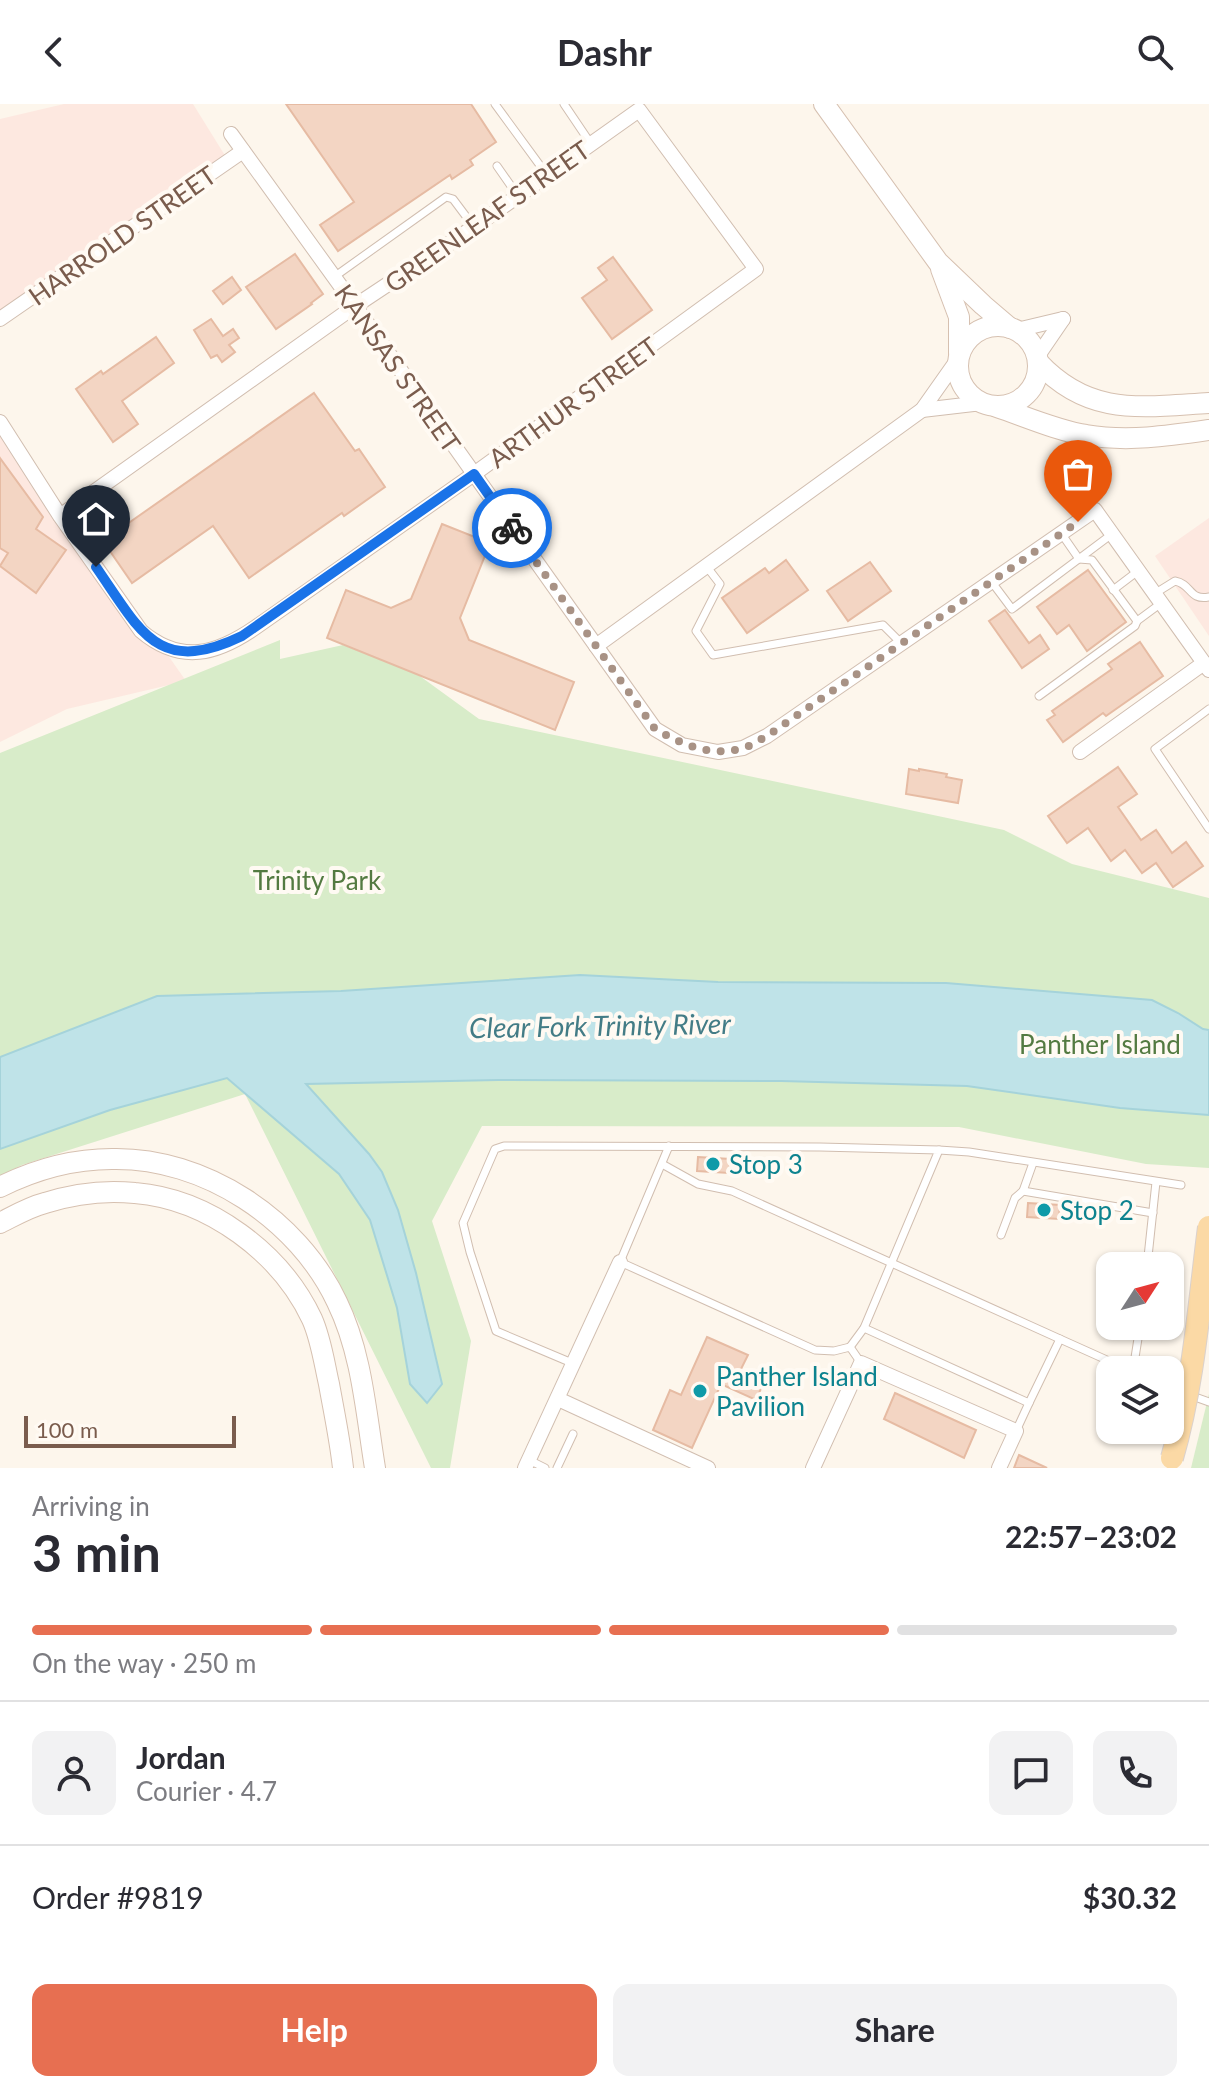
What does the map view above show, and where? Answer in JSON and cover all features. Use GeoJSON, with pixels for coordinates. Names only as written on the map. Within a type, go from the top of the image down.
{"type":"FeatureCollection","features":[{"type":"Feature","properties":{"kind":"main road"},"geometry":{"type":"LineString","coordinates":[[824,104],[938,262],[983,305],[1026,336],[1034,347],[1038,372],[1027,395],[1003,406],[988,404]]}},
{"type":"Feature","properties":{"kind":"main road"},"geometry":{"type":"LineString","coordinates":[[938,262],[959,317],[959,374],[970,395],[988,404],[1084,435],[1151,438],[1209,430]]}},
{"type":"Feature","properties":{"kind":"main road"},"geometry":{"type":"LineString","coordinates":[[959,356],[971,335],[981,329],[992,326],[1014,329]]}},
{"type":"Feature","properties":{"kind":"main road"},"geometry":{"type":"LineString","coordinates":[[1038,359],[1061,384],[1100,402],[1122,407],[1209,403]]}},
{"type":"Feature","properties":{"kind":"main road"},"geometry":{"type":"LineString","coordinates":[[0,1187],[43,1170],[73,1163],[113,1159],[147,1161],[205,1178],[261,1211],[279,1225],[311,1260],[344,1317],[357,1360],[375,1468]]}},
{"type":"Feature","properties":{"kind":"main road"},"geometry":{"type":"LineString","coordinates":[[0,1223],[43,1203],[102,1193],[137,1193],[199,1209],[256,1246],[286,1278],[311,1319],[322,1348],[343,1468]]}},
{"type":"Feature","properties":{"kind":"main road"},"geometry":{"type":"LineString","coordinates":[[1172,1458],[1192,1369],[1209,1227]]}},
{"type":"Feature","properties":{"kind":"street","name":"GREENLEAF STREET"},"geometry":{"type":"LineString","coordinates":[[60,516],[355,306],[518,196],[637,107]]}},
{"type":"Feature","properties":{"kind":"street","name":"ARTHUR STREET"},"geometry":{"type":"LineString","coordinates":[[60,516],[141,631],[153,641],[184,653],[215,648],[242,636],[474,474],[756,269],[637,107]]}},
{"type":"Feature","properties":{"kind":"street","name":"KANSAS STREET"},"geometry":{"type":"LineString","coordinates":[[231,134],[655,729],[682,745],[718,752],[743,748],[767,736],[901,643]]}},
{"type":"Feature","properties":{"kind":"street","name":"HARROLD STREET"},"geometry":{"type":"LineString","coordinates":[[0,319],[243,151]]}},
{"type":"Feature","properties":{"kind":"street"},"geometry":{"type":"LineString","coordinates":[[1014,329],[1063,319],[1038,359]]}},
{"type":"Feature","properties":{"kind":"street"},"geometry":{"type":"LineString","coordinates":[[596,646],[922,410],[959,356]]}},
{"type":"Feature","properties":{"kind":"street"},"geometry":{"type":"LineString","coordinates":[[922,410],[988,404]]}},
{"type":"Feature","properties":{"kind":"street"},"geometry":{"type":"LineString","coordinates":[[0,422],[60,516]]}},
{"type":"Feature","properties":{"kind":"street"},"geometry":{"type":"LineString","coordinates":[[901,643],[1095,510],[1206,667],[1080,752]]}},
{"type":"Feature","properties":{"kind":"street"},"geometry":{"type":"LineString","coordinates":[[527,1464],[620,1262]]}},
{"type":"Feature","properties":{"kind":"street"},"geometry":{"type":"LineString","coordinates":[[813,1468],[861,1363],[1016,1431],[999,1468]]}},
{"type":"Feature","properties":{"kind":"street"},"geometry":{"type":"LineString","coordinates":[[558,1399],[708,1468]]}},
{"type":"Feature","properties":{"kind":"lane"},"geometry":{"type":"LineString","coordinates":[[495,104],[547,175]]}},
{"type":"Feature","properties":{"kind":"lane"},"geometry":{"type":"LineString","coordinates":[[564,104],[591,144]]}},
{"type":"Feature","properties":{"kind":"lane"},"geometry":{"type":"LineString","coordinates":[[497,166],[518,196]]}},
{"type":"Feature","properties":{"kind":"lane"},"geometry":{"type":"LineString","coordinates":[[334,277],[446,197],[453,199],[474,227]]}},
{"type":"Feature","properties":{"kind":"lane"},"geometry":{"type":"LineString","coordinates":[[1061,533],[1079,559]]}},
{"type":"Feature","properties":{"kind":"lane"},"geometry":{"type":"LineString","coordinates":[[991,581],[1012,609],[1112,534]]}},
{"type":"Feature","properties":{"kind":"lane"},"geometry":{"type":"LineString","coordinates":[[1079,559],[1092,560],[1137,621]]}},
{"type":"Feature","properties":{"kind":"lane"},"geometry":{"type":"LineString","coordinates":[[706,565],[720,584],[696,631],[713,655],[883,625],[901,643]]}},
{"type":"Feature","properties":{"kind":"lane"},"geometry":{"type":"LineString","coordinates":[[1113,590],[1138,571]]}},
{"type":"Feature","properties":{"kind":"lane"},"geometry":{"type":"LineString","coordinates":[[1039,696],[1135,626],[1175,581],[1185,585],[1194,596],[1201,599],[1209,597]]}},
{"type":"Feature","properties":{"kind":"lane"},"geometry":{"type":"LineString","coordinates":[[1209,709],[1155,749],[1209,829]]}},
{"type":"Feature","properties":{"kind":"lane"},"geometry":{"type":"LineString","coordinates":[[574,1363],[496,1331],[463,1223],[495,1149],[504,1146],[669,1146],[939,1150],[1181,1185]]}},
{"type":"Feature","properties":{"kind":"lane"},"geometry":{"type":"LineString","coordinates":[[669,1146],[620,1262],[815,1350],[834,1351],[850,1347],[864,1328],[939,1150]]}},
{"type":"Feature","properties":{"kind":"lane"},"geometry":{"type":"LineString","coordinates":[[1001,1235],[1033,1163]]}},
{"type":"Feature","properties":{"kind":"lane"},"geometry":{"type":"LineString","coordinates":[[662,1164],[698,1184],[732,1191],[1099,1356]]}},
{"type":"Feature","properties":{"kind":"lane"},"geometry":{"type":"LineString","coordinates":[[1149,1252],[1156,1182]]}},
{"type":"Feature","properties":{"kind":"lane"},"geometry":{"type":"LineString","coordinates":[[1023,1191],[1153,1213]]}},
{"type":"Feature","properties":{"kind":"lane"},"geometry":{"type":"LineString","coordinates":[[864,1328],[1029,1403]]}},
{"type":"Feature","properties":{"kind":"lane"},"geometry":{"type":"LineString","coordinates":[[1016,1431],[1060,1339]]}},
{"type":"Feature","properties":{"kind":"lane"},"geometry":{"type":"LineString","coordinates":[[850,1347],[861,1363]]}},
{"type":"Feature","properties":{"kind":"lane"},"geometry":{"type":"LineString","coordinates":[[1184,1393],[1209,1402]]}},
{"type":"Feature","properties":{"kind":"lane"},"geometry":{"type":"LineString","coordinates":[[557,1468],[573,1434]]}},
{"type":"Feature","properties":{"kind":"lane"},"geometry":{"type":"LineString","coordinates":[[527,1464],[545,1468]]}},
{"type":"Feature","properties":{"kind":"shaded area"},"geometry":{"type":"Polygon","coordinates":[[[64,104],[193,104],[229,162],[0,319],[0,119],[64,104]]]}},
{"type":"Feature","properties":{"kind":"shaded area"},"geometry":{"type":"Polygon","coordinates":[[[0,416],[186,681],[67,709],[0,742],[0,416]]]}},
{"type":"Feature","properties":{"kind":"shaded area"},"geometry":{"type":"Polygon","coordinates":[[[1209,518],[1209,636],[1155,556],[1209,518]]]}},
{"type":"Feature","properties":{"kind":"green space","name":"Trinity Park"},"geometry":{"type":"Polygon","coordinates":[[[280,640],[280,659],[343,645],[417,674],[479,719],[1004,830],[1072,864],[1209,898],[1209,1168],[1146,1164],[959,1127],[482,1126],[432,1221],[471,1341],[450,1468],[431,1468],[245,1094],[22,1165],[0,1176],[0,753],[280,640]]]}},
{"type":"Feature","properties":{"kind":"green space"},"geometry":{"type":"Polygon","coordinates":[[[1209,1394],[1209,1468],[1191,1468],[1209,1394]]]}},
{"type":"Feature","properties":{"kind":"water","name":"Clear Fork Trinity River"},"geometry":{"type":"Polygon","coordinates":[[[580,975],[718,982],[946,983],[1152,1000],[1209,1030],[1209,1115],[1120,1108],[967,1086],[781,1081],[498,1080],[306,1084],[369,1154],[382,1172],[398,1210],[442,1384],[427,1403],[410,1384],[397,1308],[370,1220],[339,1174],[227,1078],[110,1110],[0,1149],[0,1057],[157,996],[341,991],[580,975]]]}},
{"type":"Feature","properties":{"kind":"building"},"geometry":{"type":"Polygon","coordinates":[[[286,104],[471,104],[496,142],[470,160],[473,165],[452,179],[450,175],[338,251],[320,225],[354,202],[286,104]]]}},
{"type":"Feature","properties":{"kind":"building"},"geometry":{"type":"Polygon","coordinates":[[[295,254],[323,294],[276,329],[246,287],[295,254]]]}},
{"type":"Feature","properties":{"kind":"building"},"geometry":{"type":"Polygon","coordinates":[[[613,257],[652,310],[612,339],[582,298],[607,280],[598,268],[613,257]]]}},
{"type":"Feature","properties":{"kind":"building"},"geometry":{"type":"Polygon","coordinates":[[[232,277],[241,290],[223,304],[213,291],[232,277]]]}},
{"type":"Feature","properties":{"kind":"building"},"geometry":{"type":"Polygon","coordinates":[[[211,319],[223,336],[233,329],[239,338],[229,345],[235,352],[222,362],[217,355],[211,358],[194,330],[211,319]]]}},
{"type":"Feature","properties":{"kind":"building"},"geometry":{"type":"Polygon","coordinates":[[[156,337],[174,363],[122,401],[138,424],[113,442],[76,389],[156,337]]]}},
{"type":"Feature","properties":{"kind":"building"},"geometry":{"type":"Polygon","coordinates":[[[314,393],[385,487],[249,578],[213,526],[132,583],[103,541],[314,393]]]}},
{"type":"Feature","properties":{"kind":"building"},"geometry":{"type":"Polygon","coordinates":[[[0,458],[43,517],[36,529],[66,550],[36,593],[0,566],[8,553],[0,548],[0,458]]]}},
{"type":"Feature","properties":{"kind":"building"},"geometry":{"type":"Polygon","coordinates":[[[442,524],[490,543],[460,618],[469,640],[574,682],[555,730],[327,638],[346,590],[391,608],[411,599],[442,524]]]}},
{"type":"Feature","properties":{"kind":"building"},"geometry":{"type":"Polygon","coordinates":[[[786,560],[808,590],[747,633],[722,598],[765,568],[769,573],[786,560]]]}},
{"type":"Feature","properties":{"kind":"building"},"geometry":{"type":"Polygon","coordinates":[[[870,562],[891,591],[848,621],[827,591],[870,562]]]}},
{"type":"Feature","properties":{"kind":"building"},"geometry":{"type":"Polygon","coordinates":[[[1088,570],[1126,622],[1087,651],[1069,625],[1057,634],[1037,607],[1088,570]]]}},
{"type":"Feature","properties":{"kind":"building"},"geometry":{"type":"Polygon","coordinates":[[[1005,610],[1029,643],[1040,635],[1049,649],[1022,668],[989,621],[1005,610]]]}},
{"type":"Feature","properties":{"kind":"building"},"geometry":{"type":"Polygon","coordinates":[[[1140,642],[1163,676],[1063,742],[1047,720],[1055,715],[1052,711],[1112,669],[1108,664],[1140,642]]]}},
{"type":"Feature","properties":{"kind":"building"},"geometry":{"type":"Polygon","coordinates":[[[1118,767],[1137,794],[1118,807],[1141,840],[1156,830],[1172,853],[1186,842],[1203,866],[1173,887],[1156,863],[1142,873],[1125,850],[1111,861],[1088,828],[1067,843],[1048,816],[1118,767]]]}},
{"type":"Feature","properties":{"kind":"building"},"geometry":{"type":"Polygon","coordinates":[[[909,769],[947,774],[946,777],[962,780],[958,803],[906,794],[909,769]]]}},
{"type":"Feature","properties":{"kind":"building","name":"Stop 3"},"geometry":{"type":"Polygon","coordinates":[[[698,1157],[730,1159],[729,1173],[697,1171],[698,1157]]]}},
{"type":"Feature","properties":{"kind":"building","name":"Stop 2"},"geometry":{"type":"Polygon","coordinates":[[[1028,1203],[1060,1205],[1059,1219],[1027,1217],[1028,1203]]]}},
{"type":"Feature","properties":{"kind":"building","name":"Panther Island Pavilion"},"geometry":{"type":"Polygon","coordinates":[[[707,1337],[748,1355],[739,1373],[763,1384],[756,1400],[721,1384],[692,1448],[653,1430],[670,1390],[681,1395],[707,1337]]]}},
{"type":"Feature","properties":{"kind":"building"},"geometry":{"type":"Polygon","coordinates":[[[895,1393],[976,1430],[964,1458],[884,1419],[895,1393]]]}},
{"type":"Feature","properties":{"kind":"building"},"geometry":{"type":"Polygon","coordinates":[[[1019,1455],[1047,1468],[1014,1468],[1019,1455]]]}},
{"type":"Feature","properties":{"kind":"way so far"},"geometry":{"type":"LineString","coordinates":[[512,528],[655,729],[682,745],[718,752],[743,748],[767,736],[1078,522]]}},
{"type":"Feature","properties":{"kind":"place","name":"Stop 3"},"geometry":{"type":"Point","coordinates":[713,1164]}},
{"type":"Feature","properties":{"kind":"place","name":"Stop 2"},"geometry":{"type":"Point","coordinates":[1044,1210]}},
{"type":"Feature","properties":{"kind":"place","name":"Panther Island Pavilion"},"geometry":{"type":"Point","coordinates":[700,1391]}},
{"type":"Feature","properties":{"kind":"route"},"geometry":{"type":"LineString","coordinates":[[96,567],[141,631],[153,641],[184,653],[215,648],[242,636],[474,474],[512,528]]}},
{"type":"Feature","properties":{"kind":"park label","name":"Panther Island"},"geometry":{"type":"Point","coordinates":[1100,1044]}}]}
